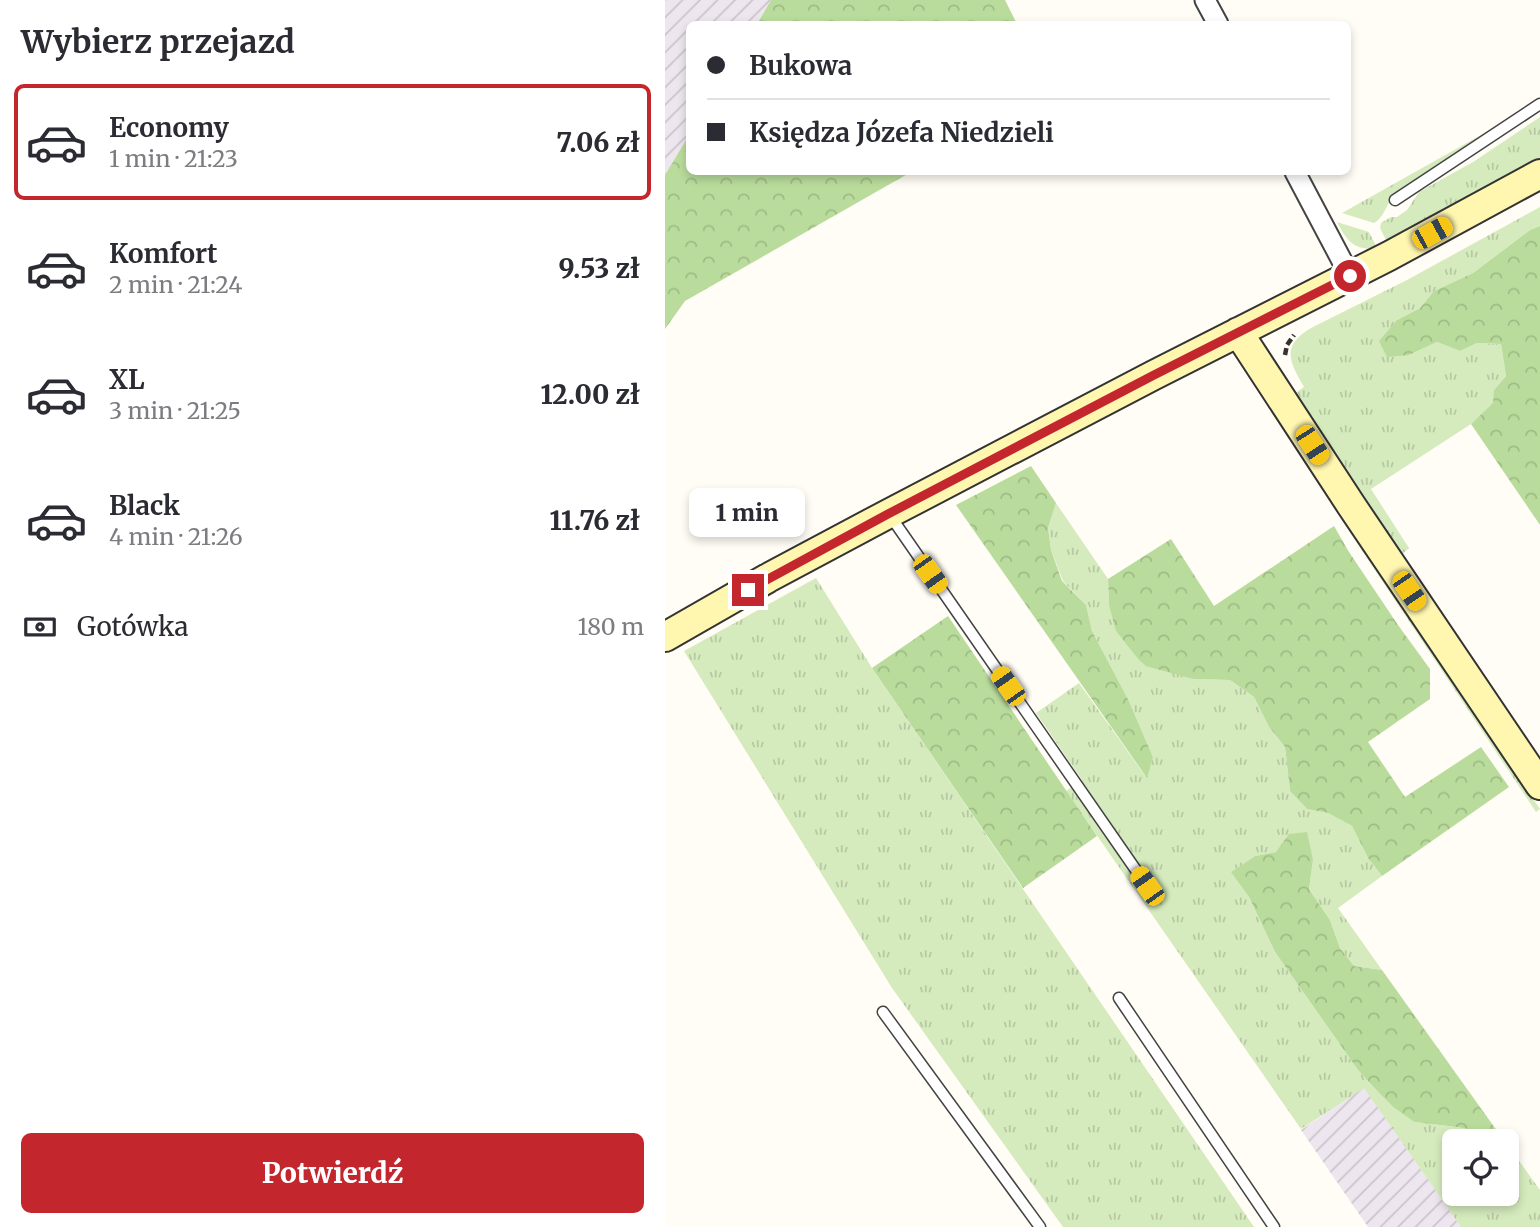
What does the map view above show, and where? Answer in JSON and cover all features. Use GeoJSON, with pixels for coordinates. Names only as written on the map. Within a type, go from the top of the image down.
{"type":"FeatureCollection","features":[{"type":"Feature","properties":{"kind":"street"},"geometry":{"type":"LineString","coordinates":[[1205,0],[1216,21]]}},
{"type":"Feature","properties":{"kind":"street"},"geometry":{"type":"LineString","coordinates":[[667,636],[888,514],[1350,276],[1540,174]]}},
{"type":"Feature","properties":{"kind":"street"},"geometry":{"type":"LineString","coordinates":[[1297,175],[1350,276]]}},
{"type":"Feature","properties":{"kind":"street"},"geometry":{"type":"LineString","coordinates":[[1238,332],[1540,785]]}},
{"type":"Feature","properties":{"kind":"lane"},"geometry":{"type":"LineString","coordinates":[[1395,200],[1540,104]]}},
{"type":"Feature","properties":{"kind":"lane"},"geometry":{"type":"LineString","coordinates":[[888,514],[1147,886]]}},
{"type":"Feature","properties":{"kind":"lane"},"geometry":{"type":"LineString","coordinates":[[1119,998],[1274,1227]]}},
{"type":"Feature","properties":{"kind":"lane"},"geometry":{"type":"LineString","coordinates":[[883,1012],[1040,1227]]}},
{"type":"Feature","properties":{"kind":"shaded area"},"geometry":{"type":"Polygon","coordinates":[[[665,0],[771,0],[759,21],[686,21],[686,140],[665,175],[665,0]]]}},
{"type":"Feature","properties":{"kind":"shaded area"},"geometry":{"type":"Polygon","coordinates":[[[1364,1087],[1442,1200],[1442,1206],[1446,1206],[1461,1227],[1368,1227],[1301,1130],[1364,1087]]]}},
{"type":"Feature","properties":{"kind":"green space"},"geometry":{"type":"Polygon","coordinates":[[[771,0],[1005,0],[1016,21],[759,21],[771,0]]]}},
{"type":"Feature","properties":{"kind":"green space"},"geometry":{"type":"Polygon","coordinates":[[[1540,117],[1540,159],[1387,242],[1380,228],[1381,223],[1407,210],[1419,192],[1473,162],[1540,117]]]}},
{"type":"Feature","properties":{"kind":"green space"},"geometry":{"type":"Polygon","coordinates":[[[1488,131],[1404,187],[1374,223],[1342,213],[1488,131]]]}},
{"type":"Feature","properties":{"kind":"green space"},"geometry":{"type":"Polygon","coordinates":[[[686,140],[686,175],[906,175],[685,301],[665,329],[665,175],[686,140]]]}},
{"type":"Feature","properties":{"kind":"green space"},"geometry":{"type":"Polygon","coordinates":[[[1540,207],[1540,226],[1530,230],[1473,273],[1434,291],[1420,308],[1397,320],[1409,355],[1437,342],[1460,351],[1477,343],[1501,344],[1506,376],[1494,390],[1494,403],[1471,424],[1371,489],[1409,548],[1401,555],[1294,394],[1304,387],[1292,362],[1292,348],[1295,341],[1311,328],[1407,280],[1540,207]]]}},
{"type":"Feature","properties":{"kind":"green space"},"geometry":{"type":"Polygon","coordinates":[[[1337,222],[1369,232],[1377,248],[1362,248],[1352,243],[1337,222]]]}},
{"type":"Feature","properties":{"kind":"green space"},"geometry":{"type":"Polygon","coordinates":[[[1540,226],[1540,525],[1471,424],[1493,403],[1494,390],[1506,376],[1501,344],[1477,343],[1460,351],[1437,342],[1409,355],[1387,357],[1379,341],[1397,320],[1420,308],[1434,291],[1473,273],[1530,230],[1540,226]]]}},
{"type":"Feature","properties":{"kind":"green space"},"geometry":{"type":"Polygon","coordinates":[[[1031,466],[1056,503],[1048,528],[1051,550],[1062,581],[1086,605],[1092,631],[1129,701],[1153,757],[1147,778],[956,505],[1031,466]]]}},
{"type":"Feature","properties":{"kind":"green space"},"geometry":{"type":"Polygon","coordinates":[[[1056,503],[1108,579],[1109,605],[1193,679],[1230,680],[1254,697],[1269,727],[1285,747],[1290,791],[1307,809],[1328,813],[1352,826],[1368,858],[1382,876],[1338,908],[1382,970],[1354,966],[1340,948],[1330,920],[1309,889],[1313,860],[1276,852],[1255,856],[1232,872],[1249,897],[1275,952],[1358,1070],[1393,1107],[1414,1122],[1468,1129],[1442,1129],[1442,1200],[1364,1088],[1301,1129],[1066,791],[1082,780],[1036,713],[1079,683],[1146,777],[1153,757],[1129,701],[1092,631],[1086,605],[1063,581],[1051,550],[1048,528],[1056,503]]]}},
{"type":"Feature","properties":{"kind":"green space"},"geometry":{"type":"Polygon","coordinates":[[[1344,517],[1540,809],[1536,812],[1341,519],[1344,517]]]}},
{"type":"Feature","properties":{"kind":"green space"},"geometry":{"type":"Polygon","coordinates":[[[1334,526],[1430,669],[1430,699],[1368,742],[1405,797],[1481,747],[1509,787],[1382,876],[1368,858],[1352,826],[1328,813],[1307,809],[1290,791],[1285,747],[1269,727],[1254,697],[1230,680],[1193,679],[1146,666],[1116,631],[1109,605],[1108,579],[1171,539],[1214,606],[1334,526]]]}},
{"type":"Feature","properties":{"kind":"green space"},"geometry":{"type":"Polygon","coordinates":[[[816,578],[872,668],[1254,1227],[1063,1227],[892,988],[684,651],[816,578]]]}},
{"type":"Feature","properties":{"kind":"green space"},"geometry":{"type":"Polygon","coordinates":[[[948,616],[1097,836],[1023,888],[872,668],[948,616]]]}},
{"type":"Feature","properties":{"kind":"green space"},"geometry":{"type":"Polygon","coordinates":[[[1307,832],[1313,860],[1309,889],[1330,920],[1340,948],[1354,966],[1382,970],[1496,1129],[1468,1129],[1414,1122],[1393,1107],[1358,1070],[1275,952],[1249,897],[1231,872],[1255,856],[1276,852],[1289,834],[1307,832]]]}},
{"type":"Feature","properties":{"kind":"green space"},"geometry":{"type":"Polygon","coordinates":[[[1519,1161],[1540,1190],[1540,1227],[1461,1227],[1446,1206],[1519,1206],[1519,1161]]]}},
{"type":"Feature","properties":{"kind":"route"},"geometry":{"type":"LineString","coordinates":[[748,590],[1154,375],[1350,276]]}}]}
